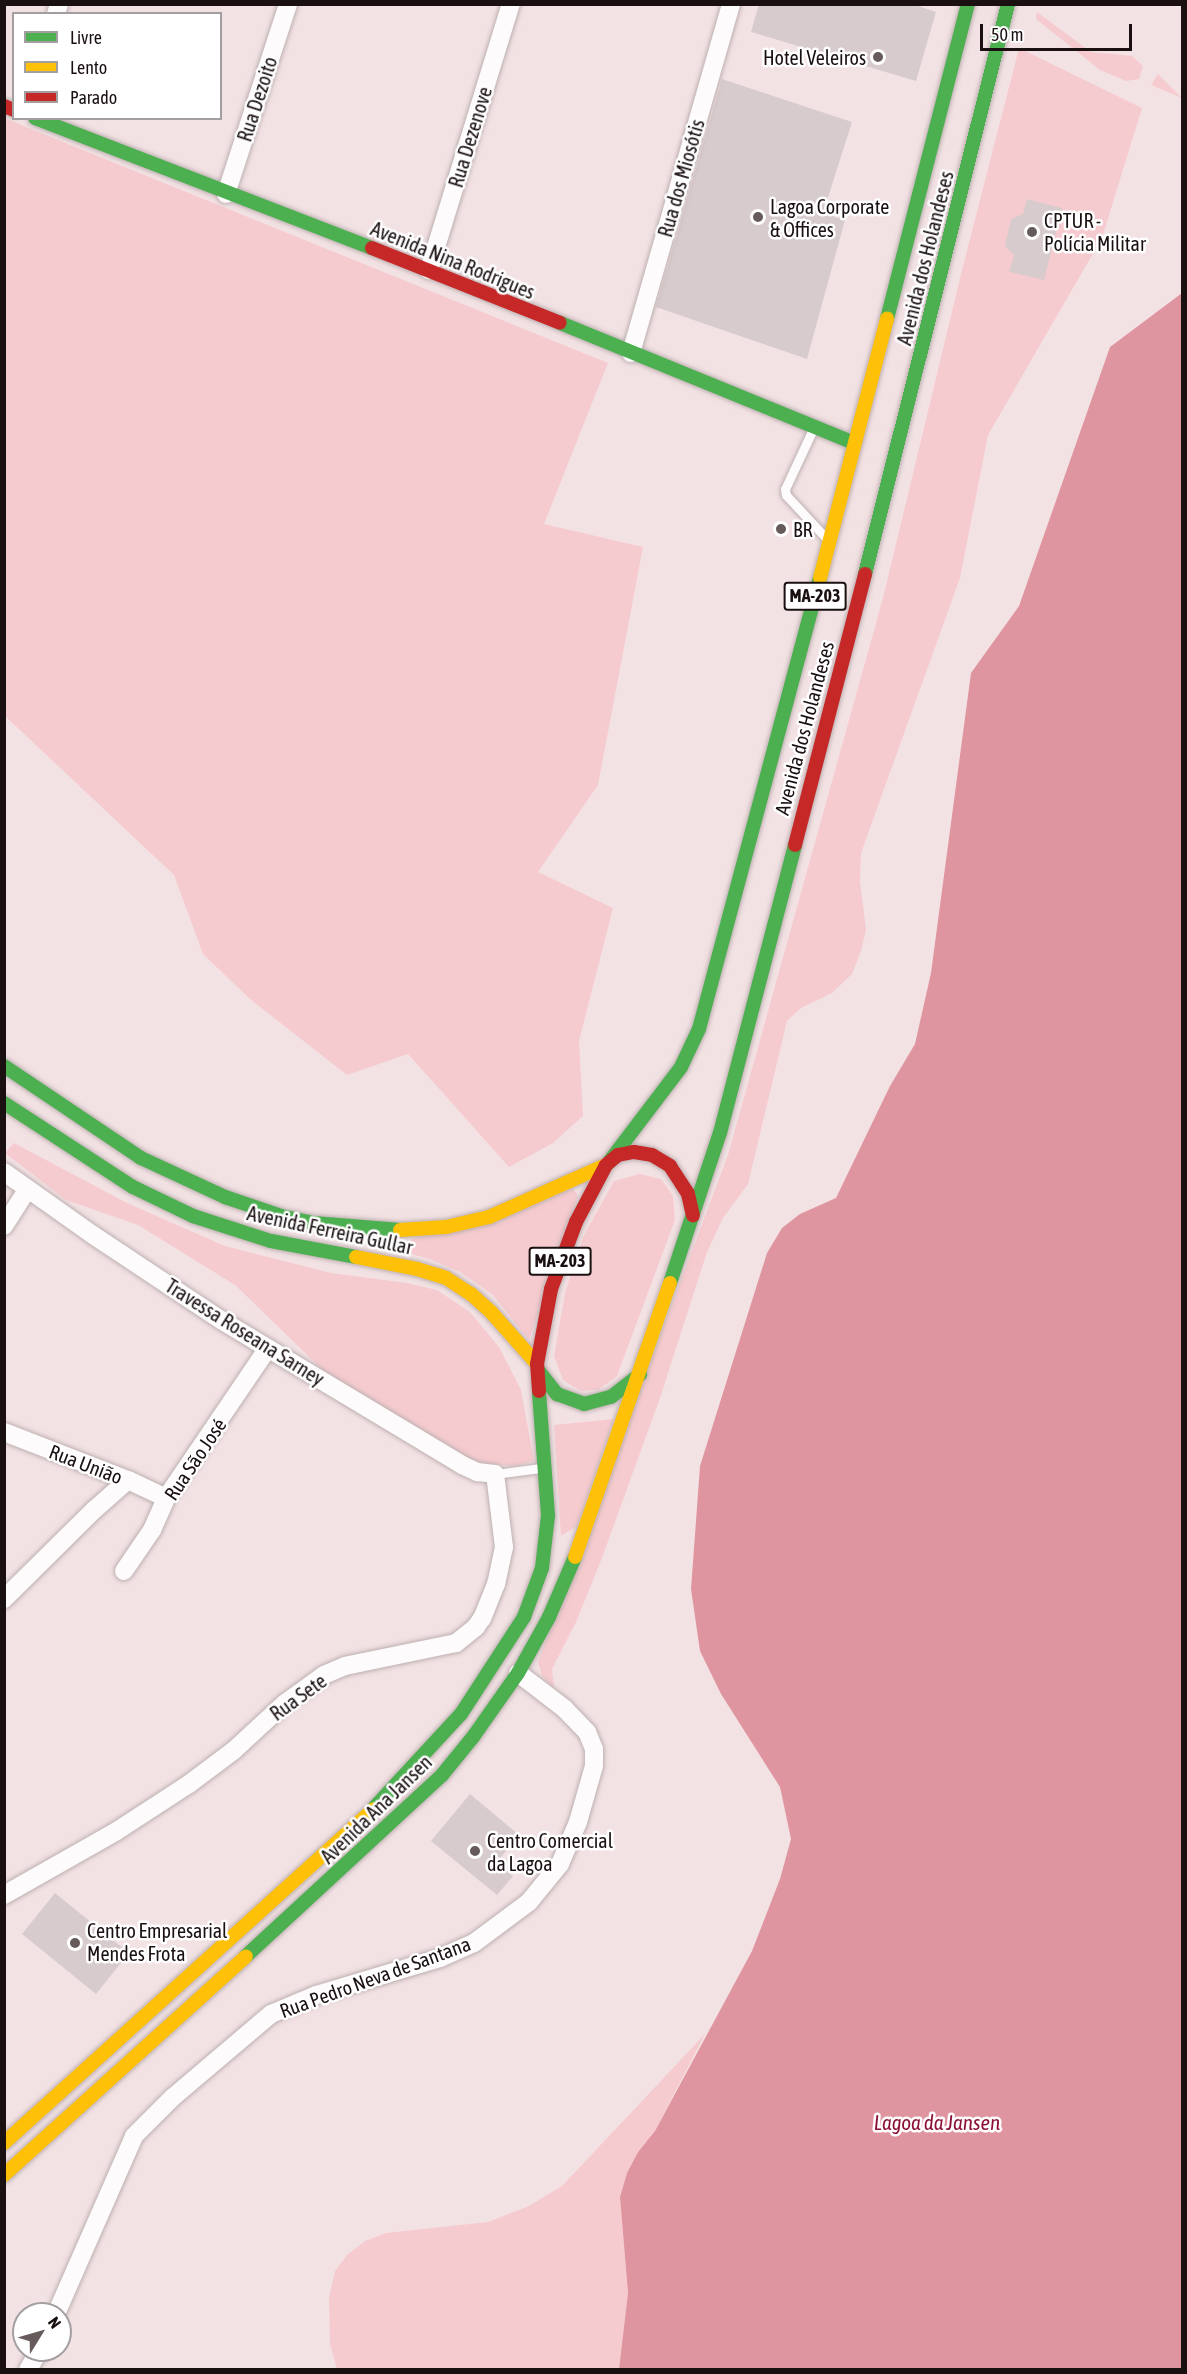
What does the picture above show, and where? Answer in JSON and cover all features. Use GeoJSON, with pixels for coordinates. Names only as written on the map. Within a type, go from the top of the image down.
{"type":"FeatureCollection","features":[{"type":"Feature","properties":{"kind":"main road","name":"Avenida dos Holandeses"},"geometry":{"type":"LineString","coordinates":[[607,1164],[681,1067],[695,1042],[828,540],[860,445],[968,4]]}},
{"type":"Feature","properties":{"kind":"main road","name":"Avenida dos Holandeses"},"geometry":{"type":"LineString","coordinates":[[693,1215],[720,1133],[915,380],[1008,4]]}},
{"type":"Feature","properties":{"kind":"main road","name":"Avenida Nina Rodrigues"},"geometry":{"type":"LineString","coordinates":[[40,120],[226,194],[429,270],[860,445]]}},
{"type":"Feature","properties":{"kind":"main road"},"geometry":{"type":"LineString","coordinates":[[847,585],[877,471]]}},
{"type":"Feature","properties":{"kind":"main road"},"geometry":{"type":"LineString","coordinates":[[794,790],[798,831]]}},
{"type":"Feature","properties":{"kind":"main road","name":"Avenida Ferreira Gullar"},"geometry":{"type":"LineString","coordinates":[[4,1066],[92,1127],[156,1165],[225,1197],[281,1216],[315,1223],[387,1231],[446,1227],[489,1217],[607,1164],[618,1155],[634,1152],[652,1155],[661,1160],[684,1185],[693,1215]]}},
{"type":"Feature","properties":{"kind":"main road","name":"Avenida Ferreira Gullar"},"geometry":{"type":"LineString","coordinates":[[4,1103],[133,1187],[194,1215],[271,1241],[417,1269],[446,1278],[471,1294],[491,1312],[538,1367],[557,1394],[584,1404],[611,1397],[640,1374]]}},
{"type":"Feature","properties":{"kind":"main road","name":"MA-203"},"geometry":{"type":"LineString","coordinates":[[538,1367],[551,1289],[561,1257],[576,1222],[607,1164]]}},
{"type":"Feature","properties":{"kind":"main road","name":"MA-203"},"geometry":{"type":"LineString","coordinates":[[640,1374],[693,1215]]}},
{"type":"Feature","properties":{"kind":"main road","name":"Avenida Ana Jansen"},"geometry":{"type":"LineString","coordinates":[[4,2143],[358,1824],[410,1774],[461,1714],[524,1617],[542,1568],[548,1515],[538,1367]]}},
{"type":"Feature","properties":{"kind":"main road","name":"Avenida Ana Jansen"},"geometry":{"type":"LineString","coordinates":[[4,2175],[376,1838],[442,1775],[473,1737],[518,1673],[549,1617],[571,1568],[640,1374]]}},
{"type":"Feature","properties":{"kind":"street","name":"Rua Dezoito"},"geometry":{"type":"LineString","coordinates":[[226,194],[288,4]]}},
{"type":"Feature","properties":{"kind":"street","name":"Rua Dezenove"},"geometry":{"type":"LineString","coordinates":[[429,270],[511,4]]}},
{"type":"Feature","properties":{"kind":"street","name":"Rua dos Miosótis"},"geometry":{"type":"LineString","coordinates":[[631,352],[731,4]]}},
{"type":"Feature","properties":{"kind":"street","name":"Travessa Roseana Sarney"},"geometry":{"type":"LineString","coordinates":[[4,1172],[27,1190],[268,1348],[462,1465],[477,1472],[495,1474]]}},
{"type":"Feature","properties":{"kind":"street"},"geometry":{"type":"LineString","coordinates":[[4,1226],[27,1190]]}},
{"type":"Feature","properties":{"kind":"street","name":"Rua São José"},"geometry":{"type":"LineString","coordinates":[[124,1571],[152,1530],[166,1498],[268,1348]]}},
{"type":"Feature","properties":{"kind":"street","name":"Rua União"},"geometry":{"type":"LineString","coordinates":[[4,1432],[128,1480],[166,1498]]}},
{"type":"Feature","properties":{"kind":"street","name":"Rua Sete"},"geometry":{"type":"LineString","coordinates":[[4,1894],[116,1832],[189,1784],[233,1751],[284,1704],[324,1675],[345,1666],[456,1643],[467,1635],[482,1618],[503,1563],[504,1539],[495,1474]]}},
{"type":"Feature","properties":{"kind":"street"},"geometry":{"type":"LineString","coordinates":[[4,1599],[94,1510],[128,1480]]}},
{"type":"Feature","properties":{"kind":"street","name":"Rua Pedro Neva de Santana"},"geometry":{"type":"LineString","coordinates":[[61,2302],[134,2136],[172,2098],[271,2014],[316,1995],[440,1958],[474,1943],[529,1902],[561,1864],[578,1822],[594,1766],[594,1749],[587,1732],[566,1709],[518,1673]]}},
{"type":"Feature","properties":{"kind":"lane"},"geometry":{"type":"LineString","coordinates":[[814,427],[785,489],[786,495],[828,540]]}},
{"type":"Feature","properties":{"kind":"lane"},"geometry":{"type":"LineString","coordinates":[[495,1474],[545,1468]]}},
{"type":"Feature","properties":{"kind":"shaded area"},"geometry":{"type":"Polygon","coordinates":[[[1037,12],[1091,52],[1132,56],[1143,66],[1139,79],[1126,81],[1100,70],[1036,19],[1037,12]]]}},
{"type":"Feature","properties":{"kind":"shaded area"},"geometry":{"type":"Polygon","coordinates":[[[1019,48],[1142,108],[1102,238],[988,435],[960,578],[861,853],[860,881],[866,930],[861,951],[852,974],[832,993],[801,1008],[787,1021],[748,1184],[723,1218],[707,1252],[660,1398],[602,1558],[576,1622],[552,1669],[554,1688],[542,1676],[538,1662],[728,1155],[883,598],[962,270],[1019,48]]]}},
{"type":"Feature","properties":{"kind":"shaded area"},"geometry":{"type":"Polygon","coordinates":[[[1158,74],[1182,98],[1151,85],[1158,74]]]}},
{"type":"Feature","properties":{"kind":"shaded area"},"geometry":{"type":"Polygon","coordinates":[[[4,118],[608,363],[544,524],[643,547],[598,785],[538,872],[613,908],[579,1041],[583,1116],[553,1143],[509,1167],[408,1054],[347,1075],[250,999],[203,954],[174,875],[5,716],[4,118]]]}},
{"type":"Feature","properties":{"kind":"shaded area"},"geometry":{"type":"Polygon","coordinates":[[[14,1143],[127,1203],[225,1246],[331,1273],[407,1283],[437,1290],[470,1312],[499,1347],[521,1390],[534,1461],[514,1466],[476,1463],[328,1375],[235,1285],[138,1225],[66,1200],[5,1153],[14,1143]]]}},
{"type":"Feature","properties":{"kind":"shaded area"},"geometry":{"type":"Polygon","coordinates":[[[640,1174],[661,1179],[673,1196],[675,1220],[617,1376],[598,1390],[581,1391],[563,1380],[554,1356],[565,1293],[583,1237],[614,1181],[640,1174]]]}},
{"type":"Feature","properties":{"kind":"shaded area"},"geometry":{"type":"Polygon","coordinates":[[[573,1189],[578,1195],[529,1340],[492,1294],[460,1272],[430,1259],[400,1251],[412,1239],[573,1189]]]}},
{"type":"Feature","properties":{"kind":"shaded area"},"geometry":{"type":"Polygon","coordinates":[[[614,1419],[577,1526],[561,1536],[554,1425],[614,1419]]]}},
{"type":"Feature","properties":{"kind":"shaded area"},"geometry":{"type":"Polygon","coordinates":[[[705,2034],[655,2131],[638,2152],[627,2173],[620,2197],[628,2293],[619,2369],[337,2369],[330,2344],[329,2298],[335,2271],[347,2255],[365,2241],[386,2233],[488,2222],[529,2206],[562,2186],[705,2034]]]}},
{"type":"Feature","properties":{"kind":"water","name":"Lagoa da Jansen"},"geometry":{"type":"Polygon","coordinates":[[[1182,293],[1182,2369],[619,2369],[628,2293],[620,2197],[627,2173],[638,2152],[655,2131],[752,1951],[780,1879],[791,1839],[780,1787],[721,1694],[700,1651],[691,1589],[700,1466],[767,1253],[782,1228],[800,1214],[836,1198],[890,1086],[915,1044],[931,973],[971,673],[1019,606],[1110,347],[1182,293]]]}},
{"type":"Feature","properties":{"kind":"building","name":"Hotel Veleiros"},"geometry":{"type":"Polygon","coordinates":[[[759,4],[912,4],[936,12],[916,81],[751,32],[759,4]]]}},
{"type":"Feature","properties":{"kind":"building","name":"Lagoa Corporate & Offices"},"geometry":{"type":"Polygon","coordinates":[[[722,79],[852,122],[823,213],[845,220],[807,359],[656,307],[722,79]]]}},
{"type":"Feature","properties":{"kind":"building","name":"CPTUR - Polícia Militar"},"geometry":{"type":"Polygon","coordinates":[[[1027,199],[1062,208],[1044,280],[1009,272],[1014,255],[1005,246],[1011,219],[1023,214],[1027,199]]]}},
{"type":"Feature","properties":{"kind":"building","name":"Centro Comercial da Lagoa"},"geometry":{"type":"Polygon","coordinates":[[[470,1794],[519,1835],[497,1862],[513,1876],[497,1895],[431,1841],[470,1794]]]}},
{"type":"Feature","properties":{"kind":"building","name":"Centro Empresarial Mendes Frota"},"geometry":{"type":"Polygon","coordinates":[[[55,1893],[129,1953],[96,1994],[22,1934],[55,1893]]]}},
{"type":"Feature","properties":{"kind":"traffic: fast"},"geometry":{"type":"LineString","coordinates":[[887,319],[968,4]]}},
{"type":"Feature","properties":{"kind":"traffic: fast"},"geometry":{"type":"LineString","coordinates":[[865,574],[1008,4]]}},
{"type":"Feature","properties":{"kind":"traffic: fast"},"geometry":{"type":"LineString","coordinates":[[40,120],[372,248]]}},
{"type":"Feature","properties":{"kind":"traffic: fast"},"geometry":{"type":"LineString","coordinates":[[560,323],[854,443]]}},
{"type":"Feature","properties":{"kind":"traffic: fast"},"geometry":{"type":"LineString","coordinates":[[609,1162],[681,1067],[699,1029],[820,578]]}},
{"type":"Feature","properties":{"kind":"traffic: fast"},"geometry":{"type":"LineString","coordinates":[[670,1283],[720,1133],[795,845]]}},
{"type":"Feature","properties":{"kind":"traffic: fast"},"geometry":{"type":"LineString","coordinates":[[4,1066],[141,1158],[225,1197],[281,1216],[315,1223],[400,1230]]}},
{"type":"Feature","properties":{"kind":"traffic: fast"},"geometry":{"type":"LineString","coordinates":[[4,1103],[133,1187],[193,1216],[271,1241],[356,1257]]}},
{"type":"Feature","properties":{"kind":"traffic: fast"},"geometry":{"type":"LineString","coordinates":[[538,1370],[557,1394],[584,1404],[611,1397],[640,1374]]}},
{"type":"Feature","properties":{"kind":"traffic: fast"},"geometry":{"type":"LineString","coordinates":[[373,1809],[461,1714],[524,1617],[542,1568],[548,1515],[539,1391]]}},
{"type":"Feature","properties":{"kind":"traffic: fast"},"geometry":{"type":"LineString","coordinates":[[246,1956],[442,1775],[473,1737],[518,1673],[549,1617],[575,1557]]}},
{"type":"Feature","properties":{"kind":"traffic: slow"},"geometry":{"type":"LineString","coordinates":[[820,578],[887,319]]}},
{"type":"Feature","properties":{"kind":"traffic: slow"},"geometry":{"type":"LineString","coordinates":[[400,1230],[446,1227],[489,1217],[606,1165]]}},
{"type":"Feature","properties":{"kind":"traffic: slow"},"geometry":{"type":"LineString","coordinates":[[356,1257],[417,1269],[446,1278],[471,1294],[491,1312],[537,1364]]}},
{"type":"Feature","properties":{"kind":"traffic: slow"},"geometry":{"type":"LineString","coordinates":[[575,1557],[670,1283]]}},
{"type":"Feature","properties":{"kind":"traffic: slow"},"geometry":{"type":"LineString","coordinates":[[4,2143],[373,1809]]}},
{"type":"Feature","properties":{"kind":"traffic: slow"},"geometry":{"type":"LineString","coordinates":[[4,2175],[246,1956]]}},
{"type":"Feature","properties":{"kind":"traffic: jam"},"geometry":{"type":"LineString","coordinates":[[4,106],[12,109]]}},
{"type":"Feature","properties":{"kind":"traffic: jam"},"geometry":{"type":"LineString","coordinates":[[372,248],[560,323]]}},
{"type":"Feature","properties":{"kind":"traffic: jam"},"geometry":{"type":"LineString","coordinates":[[795,845],[865,574]]}},
{"type":"Feature","properties":{"kind":"traffic: jam"},"geometry":{"type":"LineString","coordinates":[[539,1391],[537,1364],[551,1289],[576,1222],[606,1165],[618,1155],[634,1152],[652,1155],[670,1166],[688,1194],[693,1215]]}},
{"type":"Feature","properties":{"kind":"place","name":"Hotel Veleiros"},"geometry":{"type":"Point","coordinates":[878,57]}},
{"type":"Feature","properties":{"kind":"place","name":"Lagoa Corporate & Offices"},"geometry":{"type":"Point","coordinates":[758,217]}},
{"type":"Feature","properties":{"kind":"place","name":"CPTUR - Polícia Militar"},"geometry":{"type":"Point","coordinates":[1032,232]}},
{"type":"Feature","properties":{"kind":"place","name":"BR"},"geometry":{"type":"Point","coordinates":[781,529]}},
{"type":"Feature","properties":{"kind":"place","name":"Centro Comercial da Lagoa"},"geometry":{"type":"Point","coordinates":[475,1851]}},
{"type":"Feature","properties":{"kind":"place","name":"Centro Empresarial Mendes Frota"},"geometry":{"type":"Point","coordinates":[75,1943]}}]}
